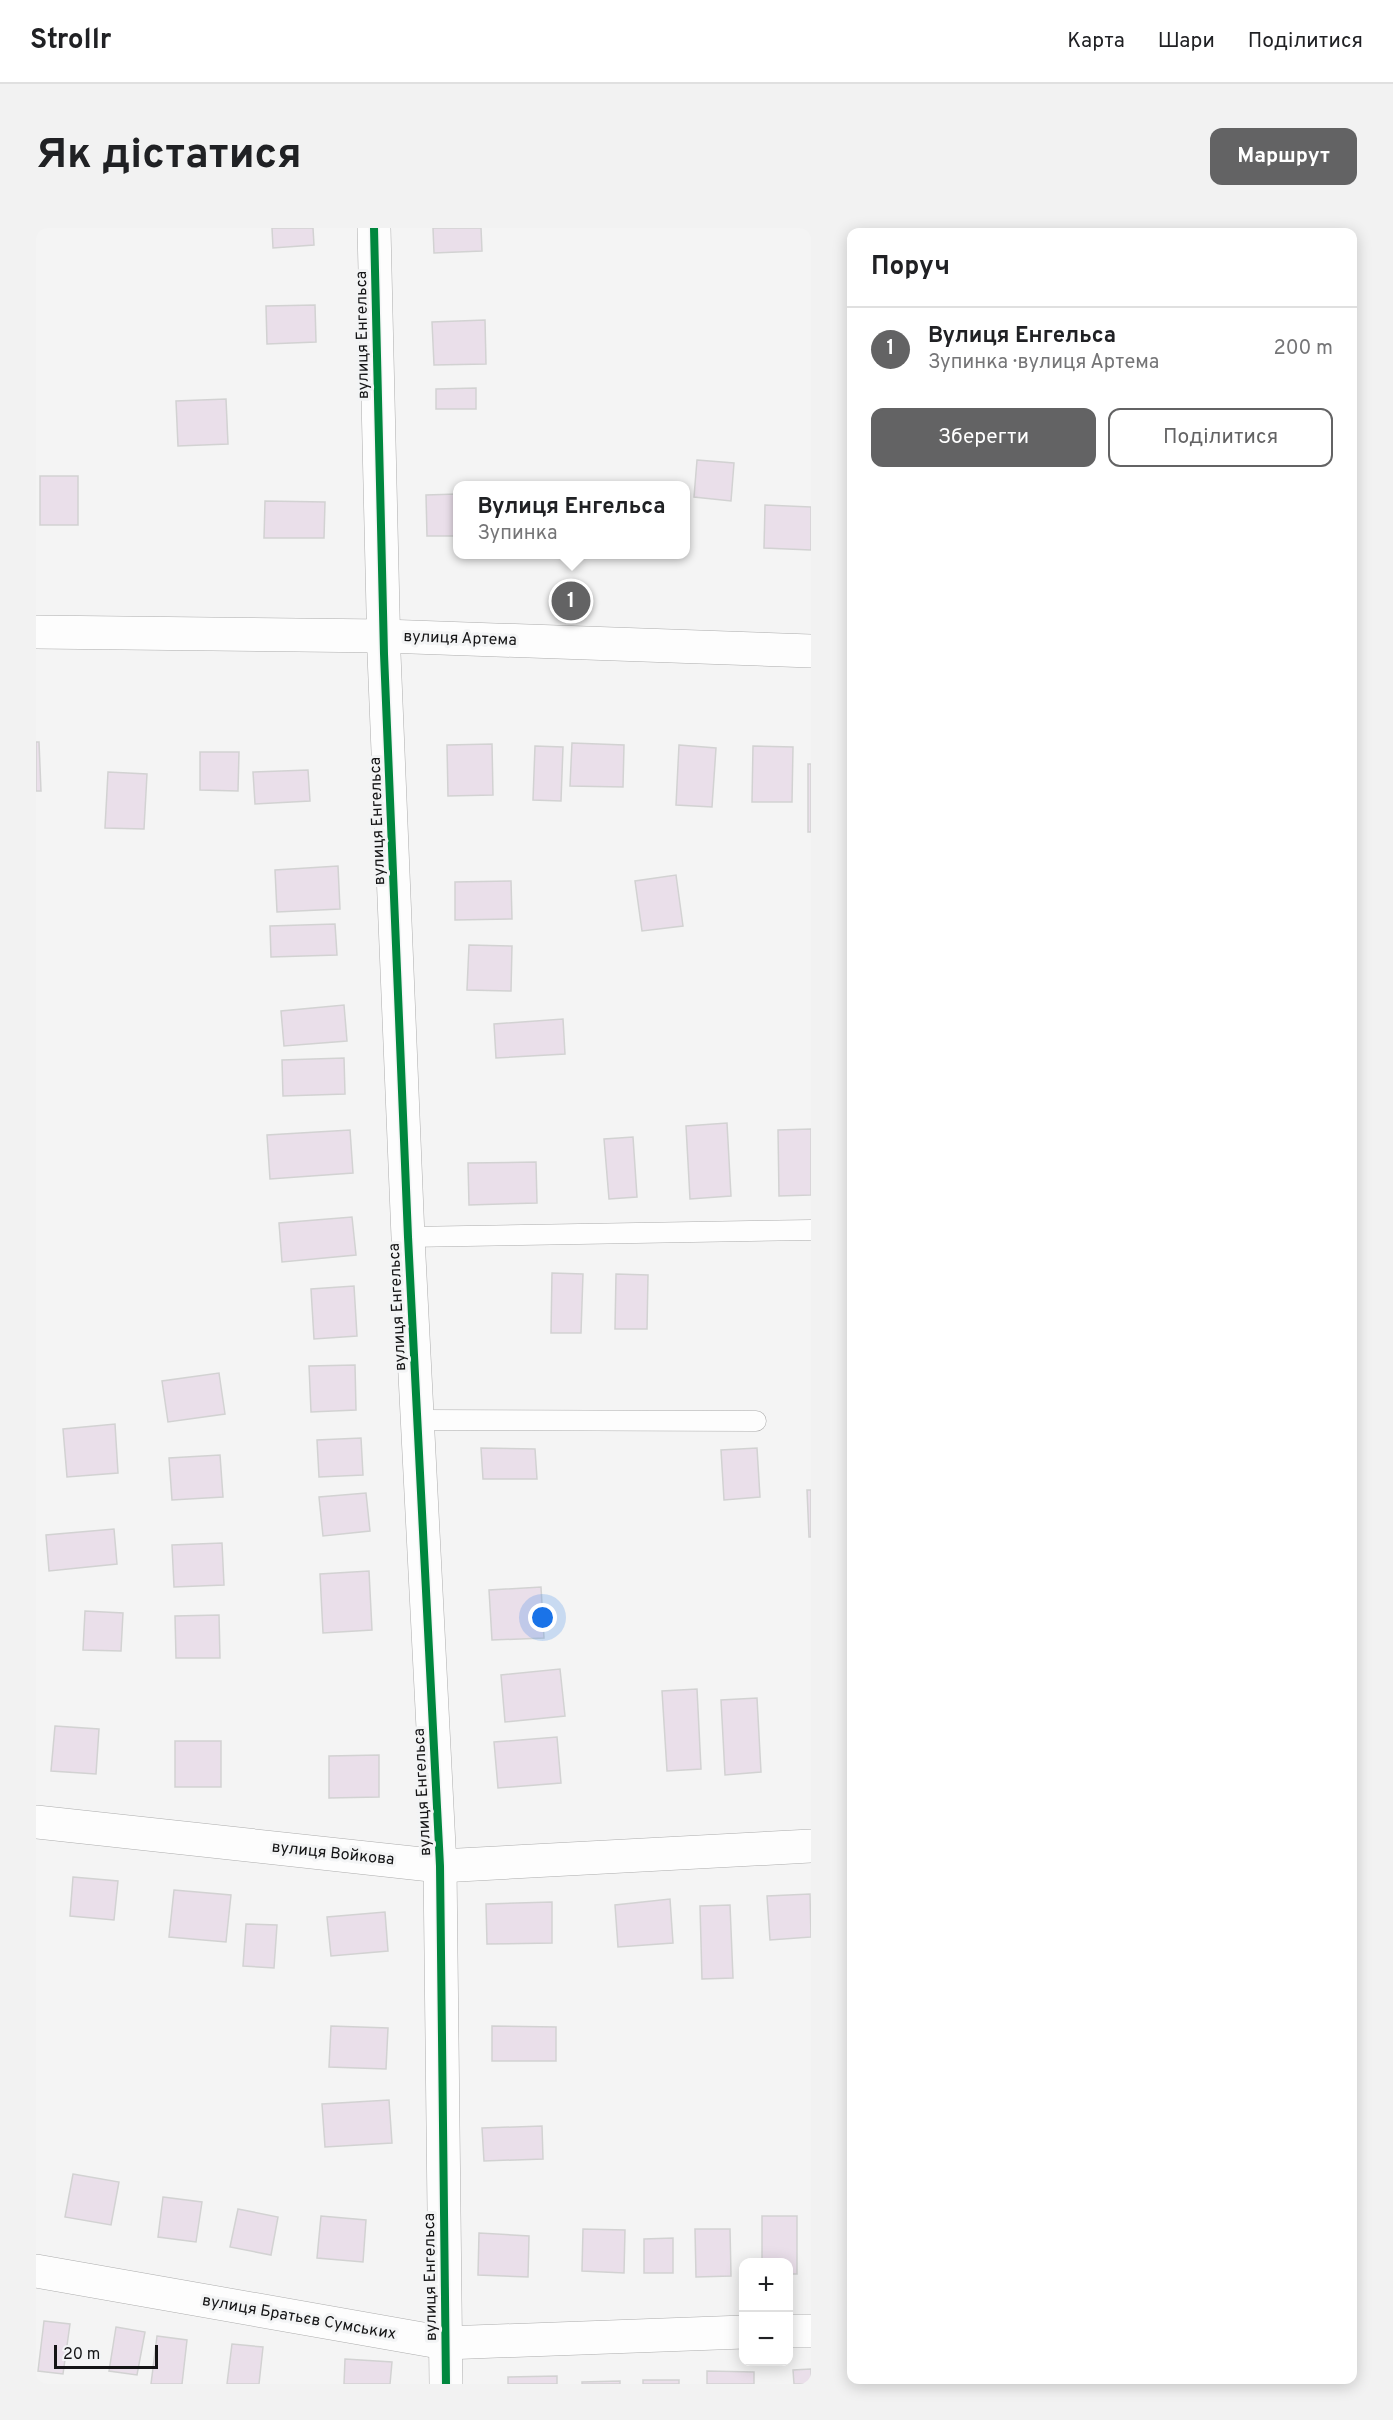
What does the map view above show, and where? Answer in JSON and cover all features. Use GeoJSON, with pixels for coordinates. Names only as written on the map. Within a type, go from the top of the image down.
{"type":"FeatureCollection","features":[{"type":"Feature","properties":{"kind":"street","name":"вулиця Енгельса"},"geometry":{"type":"LineString","coordinates":[[374,228],[384,636],[408,1237],[440,1866],[446,2384]]}},
{"type":"Feature","properties":{"kind":"street","name":"вулиця Артема"},"geometry":{"type":"LineString","coordinates":[[36,632],[384,636],[811,651]]}},
{"type":"Feature","properties":{"kind":"street","name":"вулиця Войкова"},"geometry":{"type":"LineString","coordinates":[[36,1822],[440,1866],[811,1846]]}},
{"type":"Feature","properties":{"kind":"street","name":"вулиця Братьєв Сумських"},"geometry":{"type":"LineString","coordinates":[[36,2271],[445,2343],[739,2332]]}},
{"type":"Feature","properties":{"kind":"street"},"geometry":{"type":"LineString","coordinates":[[793,2331],[811,2331]]}},
{"type":"Feature","properties":{"kind":"lane"},"geometry":{"type":"LineString","coordinates":[[408,1237],[811,1230]]}},
{"type":"Feature","properties":{"kind":"lane"},"geometry":{"type":"LineString","coordinates":[[417,1420],[756,1421]]}},
{"type":"Feature","properties":{"kind":"building"},"geometry":{"type":"Polygon","coordinates":[[[272,228],[313,228],[314,245],[273,248],[272,228]]]}},
{"type":"Feature","properties":{"kind":"building"},"geometry":{"type":"Polygon","coordinates":[[[433,228],[481,228],[482,251],[434,253],[433,228]]]}},
{"type":"Feature","properties":{"kind":"building"},"geometry":{"type":"Polygon","coordinates":[[[315,305],[316,342],[267,344],[266,306],[315,305]]]}},
{"type":"Feature","properties":{"kind":"building"},"geometry":{"type":"Polygon","coordinates":[[[485,320],[486,364],[434,365],[432,322],[485,320]]]}},
{"type":"Feature","properties":{"kind":"building"},"geometry":{"type":"Polygon","coordinates":[[[476,388],[476,409],[436,409],[436,389],[476,388]]]}},
{"type":"Feature","properties":{"kind":"building"},"geometry":{"type":"Polygon","coordinates":[[[226,399],[228,444],[178,446],[176,401],[226,399]]]}},
{"type":"Feature","properties":{"kind":"building"},"geometry":{"type":"Polygon","coordinates":[[[697,460],[734,463],[731,501],[694,497],[697,460]]]}},
{"type":"Feature","properties":{"kind":"building"},"geometry":{"type":"Polygon","coordinates":[[[40,476],[78,476],[78,525],[40,525],[40,476]]]}},
{"type":"Feature","properties":{"kind":"building"},"geometry":{"type":"Polygon","coordinates":[[[453,494],[453,536],[427,536],[426,495],[453,494]]]}},
{"type":"Feature","properties":{"kind":"building"},"geometry":{"type":"Polygon","coordinates":[[[265,501],[325,502],[324,538],[264,538],[265,501]]]}},
{"type":"Feature","properties":{"kind":"building"},"geometry":{"type":"Polygon","coordinates":[[[765,505],[811,507],[811,550],[764,548],[765,505]]]}},
{"type":"Feature","properties":{"kind":"building"},"geometry":{"type":"Polygon","coordinates":[[[36,742],[39,742],[41,791],[36,791],[36,742]]]}},
{"type":"Feature","properties":{"kind":"building"},"geometry":{"type":"Polygon","coordinates":[[[572,743],[624,745],[623,787],[570,786],[572,743]]]}},
{"type":"Feature","properties":{"kind":"building"},"geometry":{"type":"Polygon","coordinates":[[[492,744],[493,795],[448,796],[447,745],[492,744]]]}},
{"type":"Feature","properties":{"kind":"building"},"geometry":{"type":"Polygon","coordinates":[[[679,745],[716,748],[712,807],[676,805],[679,745]]]}},
{"type":"Feature","properties":{"kind":"building"},"geometry":{"type":"Polygon","coordinates":[[[535,746],[563,747],[561,801],[533,800],[535,746]]]}},
{"type":"Feature","properties":{"kind":"building"},"geometry":{"type":"Polygon","coordinates":[[[753,746],[793,747],[792,802],[752,802],[753,746]]]}},
{"type":"Feature","properties":{"kind":"building"},"geometry":{"type":"Polygon","coordinates":[[[200,752],[239,752],[238,791],[200,790],[200,752]]]}},
{"type":"Feature","properties":{"kind":"building"},"geometry":{"type":"Polygon","coordinates":[[[808,764],[811,764],[811,832],[808,832],[808,764]]]}},
{"type":"Feature","properties":{"kind":"building"},"geometry":{"type":"Polygon","coordinates":[[[308,770],[310,801],[255,804],[253,772],[308,770]]]}},
{"type":"Feature","properties":{"kind":"building"},"geometry":{"type":"Polygon","coordinates":[[[108,772],[147,774],[144,829],[105,828],[108,772]]]}},
{"type":"Feature","properties":{"kind":"building"},"geometry":{"type":"Polygon","coordinates":[[[338,866],[340,909],[277,912],[275,870],[338,866]]]}},
{"type":"Feature","properties":{"kind":"building"},"geometry":{"type":"Polygon","coordinates":[[[676,875],[683,926],[642,931],[635,881],[676,875]]]}},
{"type":"Feature","properties":{"kind":"building"},"geometry":{"type":"Polygon","coordinates":[[[511,881],[512,919],[455,920],[455,882],[511,881]]]}},
{"type":"Feature","properties":{"kind":"building"},"geometry":{"type":"Polygon","coordinates":[[[335,924],[337,955],[271,957],[270,926],[335,924]]]}},
{"type":"Feature","properties":{"kind":"building"},"geometry":{"type":"Polygon","coordinates":[[[469,945],[512,946],[511,991],[467,990],[469,945]]]}},
{"type":"Feature","properties":{"kind":"building"},"geometry":{"type":"Polygon","coordinates":[[[344,1005],[347,1041],[284,1046],[281,1011],[344,1005]]]}},
{"type":"Feature","properties":{"kind":"building"},"geometry":{"type":"Polygon","coordinates":[[[563,1019],[565,1054],[496,1058],[494,1024],[563,1019]]]}},
{"type":"Feature","properties":{"kind":"building"},"geometry":{"type":"Polygon","coordinates":[[[344,1058],[345,1094],[283,1096],[282,1060],[344,1058]]]}},
{"type":"Feature","properties":{"kind":"building"},"geometry":{"type":"Polygon","coordinates":[[[727,1123],[731,1196],[690,1199],[686,1126],[727,1123]]]}},
{"type":"Feature","properties":{"kind":"building"},"geometry":{"type":"Polygon","coordinates":[[[811,1129],[811,1195],[779,1196],[778,1130],[811,1129]]]}},
{"type":"Feature","properties":{"kind":"building"},"geometry":{"type":"Polygon","coordinates":[[[350,1130],[353,1173],[270,1179],[267,1135],[350,1130]]]}},
{"type":"Feature","properties":{"kind":"building"},"geometry":{"type":"Polygon","coordinates":[[[633,1137],[637,1197],[609,1199],[604,1139],[633,1137]]]}},
{"type":"Feature","properties":{"kind":"building"},"geometry":{"type":"Polygon","coordinates":[[[536,1162],[537,1203],[469,1205],[468,1163],[536,1162]]]}},
{"type":"Feature","properties":{"kind":"building"},"geometry":{"type":"Polygon","coordinates":[[[352,1217],[356,1255],[282,1262],[279,1223],[352,1217]]]}},
{"type":"Feature","properties":{"kind":"building"},"geometry":{"type":"Polygon","coordinates":[[[552,1273],[583,1274],[581,1333],[551,1333],[552,1273]]]}},
{"type":"Feature","properties":{"kind":"building"},"geometry":{"type":"Polygon","coordinates":[[[616,1274],[648,1275],[647,1329],[615,1329],[616,1274]]]}},
{"type":"Feature","properties":{"kind":"building"},"geometry":{"type":"Polygon","coordinates":[[[354,1286],[357,1336],[314,1339],[311,1289],[354,1286]]]}},
{"type":"Feature","properties":{"kind":"building"},"geometry":{"type":"Polygon","coordinates":[[[355,1365],[356,1410],[311,1412],[309,1366],[355,1365]]]}},
{"type":"Feature","properties":{"kind":"building"},"geometry":{"type":"Polygon","coordinates":[[[219,1373],[225,1414],[168,1422],[162,1381],[219,1373]]]}},
{"type":"Feature","properties":{"kind":"building"},"geometry":{"type":"Polygon","coordinates":[[[115,1424],[118,1473],[67,1477],[63,1429],[115,1424]]]}},
{"type":"Feature","properties":{"kind":"building"},"geometry":{"type":"Polygon","coordinates":[[[361,1438],[363,1475],[319,1477],[317,1440],[361,1438]]]}},
{"type":"Feature","properties":{"kind":"building"},"geometry":{"type":"Polygon","coordinates":[[[481,1448],[535,1449],[537,1479],[483,1479],[481,1448]]]}},
{"type":"Feature","properties":{"kind":"building"},"geometry":{"type":"Polygon","coordinates":[[[757,1448],[760,1497],[724,1500],[721,1450],[757,1448]]]}},
{"type":"Feature","properties":{"kind":"building"},"geometry":{"type":"Polygon","coordinates":[[[220,1455],[223,1497],[172,1500],[169,1458],[220,1455]]]}},
{"type":"Feature","properties":{"kind":"building"},"geometry":{"type":"Polygon","coordinates":[[[807,1490],[811,1490],[811,1537],[809,1537],[807,1490]]]}},
{"type":"Feature","properties":{"kind":"building"},"geometry":{"type":"Polygon","coordinates":[[[366,1493],[370,1531],[323,1536],[319,1497],[366,1493]]]}},
{"type":"Feature","properties":{"kind":"building"},"geometry":{"type":"Polygon","coordinates":[[[114,1529],[117,1564],[49,1571],[46,1535],[114,1529]]]}},
{"type":"Feature","properties":{"kind":"building"},"geometry":{"type":"Polygon","coordinates":[[[222,1543],[224,1585],[174,1587],[172,1545],[222,1543]]]}},
{"type":"Feature","properties":{"kind":"building"},"geometry":{"type":"Polygon","coordinates":[[[369,1571],[372,1630],[323,1633],[320,1574],[369,1571]]]}},
{"type":"Feature","properties":{"kind":"building"},"geometry":{"type":"Polygon","coordinates":[[[541,1587],[544,1638],[492,1640],[489,1590],[541,1587]]]}},
{"type":"Feature","properties":{"kind":"building"},"geometry":{"type":"Polygon","coordinates":[[[85,1611],[123,1613],[121,1651],[83,1650],[85,1611]]]}},
{"type":"Feature","properties":{"kind":"building"},"geometry":{"type":"Polygon","coordinates":[[[219,1615],[220,1658],[176,1658],[175,1616],[219,1615]]]}},
{"type":"Feature","properties":{"kind":"building"},"geometry":{"type":"Polygon","coordinates":[[[560,1669],[565,1716],[505,1722],[501,1675],[560,1669]]]}},
{"type":"Feature","properties":{"kind":"building"},"geometry":{"type":"Polygon","coordinates":[[[697,1689],[701,1769],[667,1771],[662,1691],[697,1689]]]}},
{"type":"Feature","properties":{"kind":"building"},"geometry":{"type":"Polygon","coordinates":[[[757,1698],[761,1772],[725,1775],[721,1700],[757,1698]]]}},
{"type":"Feature","properties":{"kind":"building"},"geometry":{"type":"Polygon","coordinates":[[[55,1726],[99,1729],[96,1774],[51,1771],[55,1726]]]}},
{"type":"Feature","properties":{"kind":"building"},"geometry":{"type":"Polygon","coordinates":[[[557,1737],[561,1783],[498,1788],[494,1742],[557,1737]]]}},
{"type":"Feature","properties":{"kind":"building"},"geometry":{"type":"Polygon","coordinates":[[[175,1741],[221,1741],[221,1787],[175,1787],[175,1741]]]}},
{"type":"Feature","properties":{"kind":"building"},"geometry":{"type":"Polygon","coordinates":[[[379,1755],[379,1797],[329,1798],[329,1756],[379,1755]]]}},
{"type":"Feature","properties":{"kind":"building"},"geometry":{"type":"Polygon","coordinates":[[[73,1877],[118,1881],[114,1920],[70,1916],[73,1877]]]}},
{"type":"Feature","properties":{"kind":"building"},"geometry":{"type":"Polygon","coordinates":[[[174,1890],[231,1895],[226,1942],[169,1937],[174,1890]]]}},
{"type":"Feature","properties":{"kind":"building"},"geometry":{"type":"Polygon","coordinates":[[[810,1894],[811,1937],[770,1940],[767,1896],[810,1894]]]}},
{"type":"Feature","properties":{"kind":"building"},"geometry":{"type":"Polygon","coordinates":[[[670,1899],[673,1943],[618,1947],[615,1905],[670,1899]]]}},
{"type":"Feature","properties":{"kind":"building"},"geometry":{"type":"Polygon","coordinates":[[[552,1902],[552,1943],[487,1944],[486,1904],[552,1902]]]}},
{"type":"Feature","properties":{"kind":"building"},"geometry":{"type":"Polygon","coordinates":[[[730,1905],[733,1978],[702,1979],[700,1906],[730,1905]]]}},
{"type":"Feature","properties":{"kind":"building"},"geometry":{"type":"Polygon","coordinates":[[[385,1912],[388,1951],[331,1956],[327,1917],[385,1912]]]}},
{"type":"Feature","properties":{"kind":"building"},"geometry":{"type":"Polygon","coordinates":[[[246,1924],[277,1925],[274,1968],[243,1966],[246,1924]]]}},
{"type":"Feature","properties":{"kind":"building"},"geometry":{"type":"Polygon","coordinates":[[[331,2026],[388,2028],[386,2069],[329,2067],[331,2026]]]}},
{"type":"Feature","properties":{"kind":"building"},"geometry":{"type":"Polygon","coordinates":[[[492,2026],[556,2027],[556,2061],[492,2061],[492,2026]]]}},
{"type":"Feature","properties":{"kind":"building"},"geometry":{"type":"Polygon","coordinates":[[[389,2100],[392,2143],[325,2147],[322,2104],[389,2100]]]}},
{"type":"Feature","properties":{"kind":"building"},"geometry":{"type":"Polygon","coordinates":[[[542,2126],[543,2159],[484,2161],[482,2128],[542,2126]]]}},
{"type":"Feature","properties":{"kind":"building"},"geometry":{"type":"Polygon","coordinates":[[[73,2174],[119,2182],[111,2225],[65,2217],[73,2174]]]}},
{"type":"Feature","properties":{"kind":"building"},"geometry":{"type":"Polygon","coordinates":[[[163,2197],[202,2202],[196,2242],[158,2237],[163,2197]]]}},
{"type":"Feature","properties":{"kind":"building"},"geometry":{"type":"Polygon","coordinates":[[[238,2209],[278,2217],[271,2255],[230,2247],[238,2209]]]}},
{"type":"Feature","properties":{"kind":"building"},"geometry":{"type":"Polygon","coordinates":[[[321,2216],[366,2220],[363,2262],[317,2258],[321,2216]]]}},
{"type":"Feature","properties":{"kind":"building"},"geometry":{"type":"Polygon","coordinates":[[[762,2216],[797,2216],[797,2274],[793,2274],[793,2258],[762,2258],[762,2216]]]}},
{"type":"Feature","properties":{"kind":"building"},"geometry":{"type":"Polygon","coordinates":[[[583,2229],[625,2230],[624,2273],[582,2271],[583,2229]]]}},
{"type":"Feature","properties":{"kind":"building"},"geometry":{"type":"Polygon","coordinates":[[[695,2229],[730,2229],[731,2276],[696,2277],[695,2229]]]}},
{"type":"Feature","properties":{"kind":"building"},"geometry":{"type":"Polygon","coordinates":[[[479,2233],[529,2236],[528,2277],[478,2275],[479,2233]]]}},
{"type":"Feature","properties":{"kind":"building"},"geometry":{"type":"Polygon","coordinates":[[[673,2238],[673,2273],[644,2273],[644,2239],[673,2238]]]}},
{"type":"Feature","properties":{"kind":"building"},"geometry":{"type":"Polygon","coordinates":[[[44,2321],[70,2324],[63,2374],[38,2371],[44,2321]]]}},
{"type":"Feature","properties":{"kind":"building"},"geometry":{"type":"Polygon","coordinates":[[[116,2327],[145,2332],[137,2375],[109,2371],[116,2327]]]}},
{"type":"Feature","properties":{"kind":"building"},"geometry":{"type":"Polygon","coordinates":[[[157,2336],[187,2340],[182,2384],[151,2384],[157,2336]]]}},
{"type":"Feature","properties":{"kind":"building"},"geometry":{"type":"Polygon","coordinates":[[[232,2344],[263,2347],[259,2384],[227,2384],[232,2344]]]}},
{"type":"Feature","properties":{"kind":"building"},"geometry":{"type":"Polygon","coordinates":[[[345,2359],[392,2362],[390,2384],[344,2384],[345,2359]]]}},
{"type":"Feature","properties":{"kind":"building"},"geometry":{"type":"Polygon","coordinates":[[[811,2369],[811,2384],[794,2384],[793,2370],[811,2369]]]}},
{"type":"Feature","properties":{"kind":"building"},"geometry":{"type":"Polygon","coordinates":[[[707,2371],[754,2372],[754,2384],[707,2384],[707,2371]]]}},
{"type":"Feature","properties":{"kind":"building"},"geometry":{"type":"Polygon","coordinates":[[[557,2376],[557,2384],[508,2384],[508,2377],[557,2376]]]}},
{"type":"Feature","properties":{"kind":"building"},"geometry":{"type":"Polygon","coordinates":[[[643,2380],[679,2380],[679,2384],[643,2384],[643,2380]]]}},
{"type":"Feature","properties":{"kind":"building"},"geometry":{"type":"Polygon","coordinates":[[[620,2381],[620,2384],[582,2384],[582,2382],[620,2381]]]}},
{"type":"Feature","properties":{"kind":"cycle path"},"geometry":{"type":"LineString","coordinates":[[374,228],[384,654],[408,1237],[440,1866],[446,2384]]}},
{"type":"Feature","properties":{"kind":"place","name":"Вулиця Енгельса"},"geometry":{"type":"Point","coordinates":[571,601]}}]}
